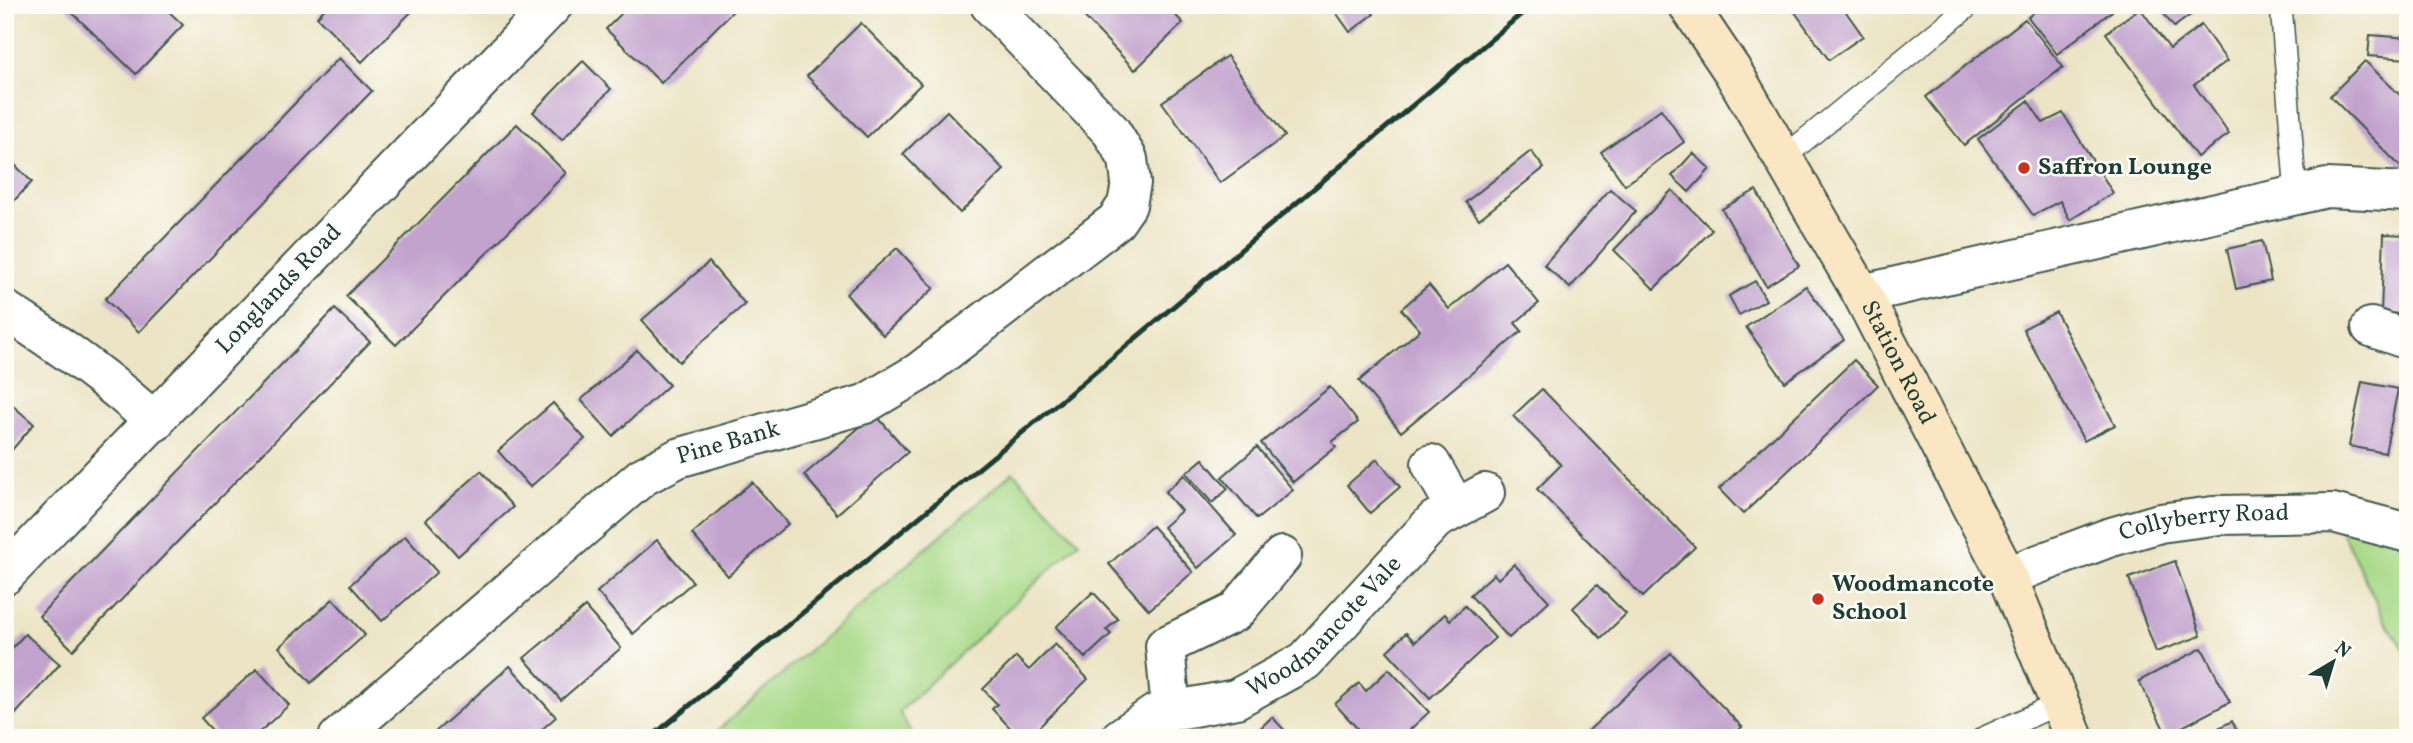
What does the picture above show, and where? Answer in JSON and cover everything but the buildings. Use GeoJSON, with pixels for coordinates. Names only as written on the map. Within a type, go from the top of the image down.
{"type":"FeatureCollection","features":[{"type":"Feature","properties":{"kind":"street","name":"Longlands Road"},"geometry":{"type":"LineString","coordinates":[[5,575],[553,5]]}},
{"type":"Feature","properties":{"kind":"street","name":"Pine Bank"},"geometry":{"type":"LineString","coordinates":[[338,738],[642,477],[678,458],[865,404],[919,372],[1116,221],[1127,205],[1131,183],[1128,159],[1111,131],[989,5]]}},
{"type":"Feature","properties":{"kind":"street","name":"Station Road"},"geometry":{"type":"LineString","coordinates":[[1688,5],[1733,72],[1862,293],[2007,576],[2067,721]]}},
{"type":"Feature","properties":{"kind":"street"},"geometry":{"type":"LineString","coordinates":[[1862,293],[2327,188],[2408,192]]}},
{"type":"Feature","properties":{"kind":"street"},"geometry":{"type":"LineString","coordinates":[[5,310],[66,348],[119,388],[155,422]]}},
{"type":"Feature","properties":{"kind":"street"},"geometry":{"type":"LineString","coordinates":[[2371,327],[2408,340]]}},
{"type":"Feature","properties":{"kind":"street","name":"Woodmancote Vale"},"geometry":{"type":"LineString","coordinates":[[1120,738],[1155,714],[1236,699],[1305,661],[1434,520],[1471,500],[1431,464]]}},
{"type":"Feature","properties":{"kind":"street","name":"Collyberry Road"},"geometry":{"type":"LineString","coordinates":[[2007,576],[2108,538],[2160,523],[2220,515],[2333,513],[2408,533]]}},
{"type":"Feature","properties":{"kind":"street"},"geometry":{"type":"LineString","coordinates":[[1171,711],[1165,646],[1235,612],[1282,556]]}},
{"type":"Feature","properties":{"kind":"lane"},"geometry":{"type":"LineString","coordinates":[[1783,158],[1970,5]]}},
{"type":"Feature","properties":{"kind":"lane"},"geometry":{"type":"LineString","coordinates":[[2281,5],[2296,195]]}},
{"type":"Feature","properties":{"kind":"lane"},"geometry":{"type":"LineString","coordinates":[[1983,738],[2067,721]]}},
{"type":"Feature","properties":{"kind":"green space"},"geometry":{"type":"Polygon","coordinates":[[[1013,472],[1079,542],[899,712],[914,738],[709,738],[1013,472]]]}},
{"type":"Feature","properties":{"kind":"green space"},"geometry":{"type":"Polygon","coordinates":[[[2333,513],[2408,534],[2408,655],[2384,619],[2333,513]]]}},
{"type":"Feature","properties":{"kind":"railway"},"geometry":{"type":"LineString","coordinates":[[650,738],[1068,395],[1532,5]]}},
{"type":"Feature","properties":{"kind":"place","name":"Saffron Lounge"},"geometry":{"type":"Point","coordinates":[2024,168]}},
{"type":"Feature","properties":{"kind":"place","name":"Woodmancote School"},"geometry":{"type":"Point","coordinates":[1818,599]}}]}
